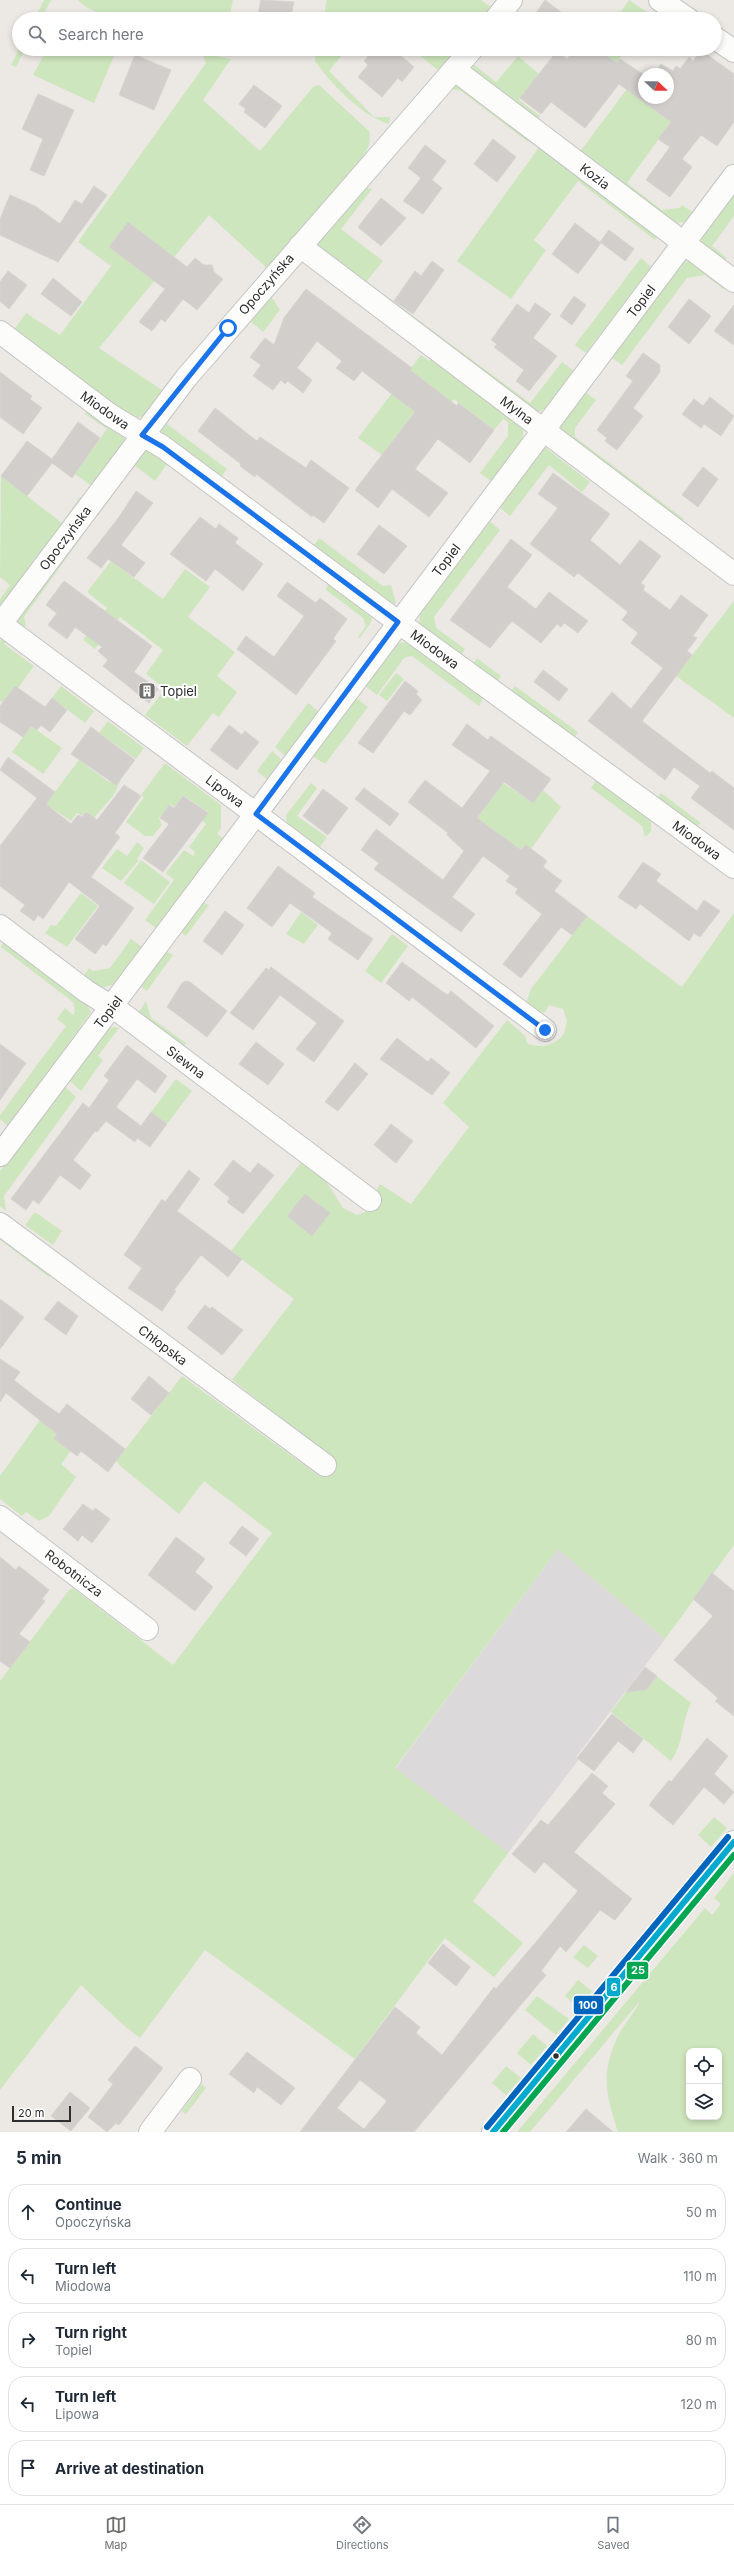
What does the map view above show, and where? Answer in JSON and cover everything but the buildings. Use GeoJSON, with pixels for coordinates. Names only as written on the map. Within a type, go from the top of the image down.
{"type":"FeatureCollection","features":[{"type":"Feature","properties":{"kind":"street"},"geometry":{"type":"LineString","coordinates":[[502,12],[511,0]]}},
{"type":"Feature","properties":{"kind":"street"},"geometry":{"type":"LineString","coordinates":[[660,0],[678,12]]}},
{"type":"Feature","properties":{"kind":"street"},"geometry":{"type":"LineString","coordinates":[[722,43],[734,51]]}},
{"type":"Feature","properties":{"kind":"street","name":"Opoczyńska"},"geometry":{"type":"LineString","coordinates":[[0,625],[142,435],[223,334],[466,56]]}},
{"type":"Feature","properties":{"kind":"street","name":"Kozia"},"geometry":{"type":"LineString","coordinates":[[455,70],[734,281]]}},
{"type":"Feature","properties":{"kind":"street","name":"Topiel"},"geometry":{"type":"LineString","coordinates":[[0,1155],[398,622],[685,244],[734,176]]}},
{"type":"Feature","properties":{"kind":"street","name":"Mylna"},"geometry":{"type":"LineString","coordinates":[[300,246],[734,574]]}},
{"type":"Feature","properties":{"kind":"street","name":"Miodowa"},"geometry":{"type":"LineString","coordinates":[[0,332],[110,415],[163,447],[398,622],[734,867]]}},
{"type":"Feature","properties":{"kind":"street","name":"Lipowa"},"geometry":{"type":"LineString","coordinates":[[0,625],[545,1030]]}},
{"type":"Feature","properties":{"kind":"street","name":"Siewna"},"geometry":{"type":"LineString","coordinates":[[0,926],[112,1007],[370,1200]]}},
{"type":"Feature","properties":{"kind":"street","name":"Chłopska"},"geometry":{"type":"LineString","coordinates":[[0,1224],[325,1465]]}},
{"type":"Feature","properties":{"kind":"street","name":"Robotnicza"},"geometry":{"type":"LineString","coordinates":[[0,1518],[147,1629]]}},
{"type":"Feature","properties":{"kind":"street"},"geometry":{"type":"LineString","coordinates":[[493,2132],[734,1842]]}},
{"type":"Feature","properties":{"kind":"street"},"geometry":{"type":"LineString","coordinates":[[150,2132],[190,2079]]}},
{"type":"Feature","properties":{"kind":"shaded area"},"geometry":{"type":"Polygon","coordinates":[[[558,1549],[665,1639],[576,1757],[579,1759],[508,1853],[395,1769],[558,1549]]]}},
{"type":"Feature","properties":{"kind":"green space"},"geometry":{"type":"Polygon","coordinates":[[[44,0],[51,0],[45,12],[38,12],[44,0]]]}},
{"type":"Feature","properties":{"kind":"green space"},"geometry":{"type":"Polygon","coordinates":[[[78,0],[233,0],[230,12],[99,12],[89,9],[78,0]]]}},
{"type":"Feature","properties":{"kind":"green space"},"geometry":{"type":"Polygon","coordinates":[[[327,0],[481,0],[491,7],[497,0],[500,0],[491,12],[324,12],[327,0]]]}},
{"type":"Feature","properties":{"kind":"green space"},"geometry":{"type":"Polygon","coordinates":[[[629,0],[647,12],[621,12],[629,0]]]}},
{"type":"Feature","properties":{"kind":"green space"},"geometry":{"type":"Polygon","coordinates":[[[16,56],[22,56],[16,67],[11,65],[16,56]]]}},
{"type":"Feature","properties":{"kind":"green space"},"geometry":{"type":"Polygon","coordinates":[[[43,56],[114,56],[94,103],[33,75],[43,56]]]}},
{"type":"Feature","properties":{"kind":"green space"},"geometry":{"type":"Polygon","coordinates":[[[203,56],[216,56],[231,59],[203,100],[260,151],[313,87],[319,85],[369,131],[369,144],[367,150],[350,176],[269,270],[209,215],[99,348],[162,390],[183,365],[167,389],[153,406],[139,418],[132,420],[0,324],[0,321],[13,331],[26,313],[60,335],[111,266],[78,242],[206,63],[203,56]]]}},
{"type":"Feature","properties":{"kind":"green space"},"geometry":{"type":"Polygon","coordinates":[[[316,56],[341,56],[329,71],[374,117],[390,117],[389,124],[379,120],[368,114],[358,107],[338,89],[315,61],[316,56]]]}},
{"type":"Feature","properties":{"kind":"green space"},"geometry":{"type":"Polygon","coordinates":[[[421,56],[454,56],[439,71],[421,56]]]}},
{"type":"Feature","properties":{"kind":"green space"},"geometry":{"type":"Polygon","coordinates":[[[477,56],[479,56],[473,64],[496,82],[518,56],[539,74],[519,100],[540,116],[538,119],[470,67],[477,56]]]}},
{"type":"Feature","properties":{"kind":"green space"},"geometry":{"type":"Polygon","coordinates":[[[606,56],[621,56],[617,63],[606,56]]]}},
{"type":"Feature","properties":{"kind":"green space"},"geometry":{"type":"Polygon","coordinates":[[[456,84],[530,138],[528,142],[461,91],[452,89],[425,119],[426,125],[421,119],[450,86],[456,84]]]}},
{"type":"Feature","properties":{"kind":"green space"},"geometry":{"type":"Polygon","coordinates":[[[627,89],[638,97],[638,104],[647,104],[671,122],[627,183],[662,210],[679,208],[682,205],[694,213],[686,222],[676,223],[667,220],[579,153],[627,89]]]}},
{"type":"Feature","properties":{"kind":"green space"},"geometry":{"type":"Polygon","coordinates":[[[540,146],[658,235],[655,240],[578,181],[534,240],[546,250],[511,299],[457,261],[540,146]]]}},
{"type":"Feature","properties":{"kind":"green space"},"geometry":{"type":"Polygon","coordinates":[[[361,187],[372,189],[341,229],[383,261],[367,281],[375,288],[373,291],[310,245],[361,187]]]}},
{"type":"Feature","properties":{"kind":"green space"},"geometry":{"type":"Polygon","coordinates":[[[734,190],[734,216],[712,246],[727,258],[723,263],[702,246],[701,237],[734,190]]]}},
{"type":"Feature","properties":{"kind":"green space"},"geometry":{"type":"Polygon","coordinates":[[[641,258],[651,267],[586,353],[575,345],[641,258]]]}},
{"type":"Feature","properties":{"kind":"green space"},"geometry":{"type":"Polygon","coordinates":[[[682,261],[693,262],[726,285],[723,289],[705,275],[687,278],[622,365],[610,356],[682,261]]]}},
{"type":"Feature","properties":{"kind":"green space"},"geometry":{"type":"Polygon","coordinates":[[[385,295],[530,403],[562,362],[574,371],[546,408],[537,413],[382,298],[385,295]]]}},
{"type":"Feature","properties":{"kind":"green space"},"geometry":{"type":"Polygon","coordinates":[[[271,296],[280,310],[263,332],[249,320],[271,296]]]}},
{"type":"Feature","properties":{"kind":"green space"},"geometry":{"type":"Polygon","coordinates":[[[421,355],[429,361],[434,355],[524,428],[522,442],[492,482],[480,473],[508,436],[508,422],[503,419],[494,430],[454,399],[429,433],[410,418],[382,455],[358,438],[421,355]]]}},
{"type":"Feature","properties":{"kind":"green space"},"geometry":{"type":"Polygon","coordinates":[[[584,391],[596,400],[575,428],[575,437],[684,519],[680,525],[561,431],[561,423],[584,391]]]}},
{"type":"Feature","properties":{"kind":"green space"},"geometry":{"type":"Polygon","coordinates":[[[88,410],[125,438],[124,445],[93,487],[75,474],[107,429],[85,414],[88,410]]]}},
{"type":"Feature","properties":{"kind":"green space"},"geometry":{"type":"Polygon","coordinates":[[[167,420],[167,424],[227,469],[219,479],[160,433],[159,429],[167,420]]]}},
{"type":"Feature","properties":{"kind":"green space"},"geometry":{"type":"Polygon","coordinates":[[[143,447],[169,461],[155,481],[134,465],[98,516],[94,513],[143,447]]]}},
{"type":"Feature","properties":{"kind":"green space"},"geometry":{"type":"Polygon","coordinates":[[[546,448],[590,482],[582,492],[549,465],[510,516],[498,506],[543,449],[546,448]]]}},
{"type":"Feature","properties":{"kind":"green space"},"geometry":{"type":"Polygon","coordinates":[[[1,476],[62,523],[80,497],[84,499],[0,613],[0,599],[10,585],[0,577],[1,476]]]}},
{"type":"Feature","properties":{"kind":"green space"},"geometry":{"type":"Polygon","coordinates":[[[488,520],[500,530],[434,617],[436,628],[465,649],[459,658],[419,625],[420,615],[426,602],[488,520]]]}},
{"type":"Feature","properties":{"kind":"green space"},"geometry":{"type":"Polygon","coordinates":[[[78,535],[81,538],[24,617],[26,626],[24,627],[19,623],[16,627],[15,621],[78,535]]]}},
{"type":"Feature","properties":{"kind":"green space"},"geometry":{"type":"Polygon","coordinates":[[[319,538],[383,586],[391,585],[396,603],[391,604],[312,548],[319,538]]]}},
{"type":"Feature","properties":{"kind":"green space"},"geometry":{"type":"Polygon","coordinates":[[[111,561],[163,599],[185,569],[210,587],[188,617],[235,652],[217,676],[237,692],[219,717],[213,713],[187,746],[145,715],[165,689],[146,674],[163,650],[120,617],[95,649],[83,640],[107,608],[87,592],[111,561]]]}},
{"type":"Feature","properties":{"kind":"green space"},"geometry":{"type":"Polygon","coordinates":[[[329,584],[372,618],[371,622],[360,638],[358,637],[366,626],[363,618],[325,589],[329,584]]]}},
{"type":"Feature","properties":{"kind":"green space"},"geometry":{"type":"Polygon","coordinates":[[[734,601],[734,718],[676,676],[734,601]]]}},
{"type":"Feature","properties":{"kind":"green space"},"geometry":{"type":"Polygon","coordinates":[[[3,638],[7,639],[4,644],[34,666],[18,688],[15,686],[3,703],[0,701],[0,641],[3,638]]]}},
{"type":"Feature","properties":{"kind":"green space"},"geometry":{"type":"Polygon","coordinates":[[[403,642],[413,645],[484,696],[479,706],[412,656],[404,658],[377,695],[364,685],[395,644],[403,642]]]}},
{"type":"Feature","properties":{"kind":"green space"},"geometry":{"type":"Polygon","coordinates":[[[477,658],[501,676],[495,685],[471,668],[477,658]]]}},
{"type":"Feature","properties":{"kind":"green space"},"geometry":{"type":"Polygon","coordinates":[[[396,673],[404,679],[387,701],[379,695],[396,673]]]}},
{"type":"Feature","properties":{"kind":"green space"},"geometry":{"type":"Polygon","coordinates":[[[61,686],[94,711],[85,723],[52,698],[61,686]]]}},
{"type":"Feature","properties":{"kind":"green space"},"geometry":{"type":"Polygon","coordinates":[[[515,686],[578,732],[572,741],[509,695],[515,686]]]}},
{"type":"Feature","properties":{"kind":"green space"},"geometry":{"type":"Polygon","coordinates":[[[355,697],[368,707],[325,764],[311,755],[355,697]]]}},
{"type":"Feature","properties":{"kind":"green space"},"geometry":{"type":"Polygon","coordinates":[[[308,703],[319,712],[285,756],[275,747],[308,703]]]}},
{"type":"Feature","properties":{"kind":"green space"},"geometry":{"type":"Polygon","coordinates":[[[108,721],[144,748],[136,759],[108,739],[87,766],[109,782],[121,780],[113,796],[94,818],[86,811],[82,816],[77,813],[71,821],[46,804],[108,721]]]}},
{"type":"Feature","properties":{"kind":"green space"},"geometry":{"type":"Polygon","coordinates":[[[31,726],[62,748],[43,774],[12,752],[31,726]]]}},
{"type":"Feature","properties":{"kind":"green space"},"geometry":{"type":"Polygon","coordinates":[[[272,751],[282,760],[267,779],[257,771],[272,751]]]}},
{"type":"Feature","properties":{"kind":"green space"},"geometry":{"type":"Polygon","coordinates":[[[165,763],[221,805],[221,828],[217,834],[223,838],[156,928],[145,920],[174,880],[166,873],[184,850],[193,856],[195,852],[189,847],[206,824],[202,821],[208,812],[183,795],[174,807],[170,804],[159,818],[162,825],[153,836],[145,836],[126,822],[144,797],[141,795],[165,763]]]}},
{"type":"Feature","properties":{"kind":"green space"},"geometry":{"type":"Polygon","coordinates":[[[596,780],[651,821],[651,831],[645,837],[642,826],[591,788],[596,780]]]}},
{"type":"Feature","properties":{"kind":"green space"},"geometry":{"type":"Polygon","coordinates":[[[311,783],[317,788],[297,816],[327,837],[320,847],[287,823],[286,815],[311,783]]]}},
{"type":"Feature","properties":{"kind":"green space"},"geometry":{"type":"Polygon","coordinates":[[[503,783],[533,803],[543,790],[561,807],[531,849],[526,845],[521,850],[477,819],[503,783]]]}},
{"type":"Feature","properties":{"kind":"green space"},"geometry":{"type":"Polygon","coordinates":[[[661,793],[701,823],[695,827],[654,803],[661,793]]]}},
{"type":"Feature","properties":{"kind":"green space"},"geometry":{"type":"Polygon","coordinates":[[[137,842],[144,848],[137,859],[139,860],[121,881],[102,868],[117,849],[127,856],[137,842]]]}},
{"type":"Feature","properties":{"kind":"green space"},"geometry":{"type":"Polygon","coordinates":[[[141,860],[170,882],[154,904],[124,883],[141,860]]]}},
{"type":"Feature","properties":{"kind":"green space"},"geometry":{"type":"Polygon","coordinates":[[[81,893],[98,906],[67,947],[45,933],[51,925],[56,926],[81,893]]]}},
{"type":"Feature","properties":{"kind":"green space"},"geometry":{"type":"Polygon","coordinates":[[[202,902],[209,905],[186,936],[180,931],[202,902]]]}},
{"type":"Feature","properties":{"kind":"green space"},"geometry":{"type":"Polygon","coordinates":[[[301,912],[318,925],[304,944],[286,934],[301,912]]]}},
{"type":"Feature","properties":{"kind":"green space"},"geometry":{"type":"Polygon","coordinates":[[[734,913],[734,1545],[665,1639],[558,1549],[395,1768],[508,1853],[473,1901],[523,1943],[494,1977],[445,1938],[355,2059],[205,1950],[140,2038],[122,2024],[81,1985],[0,2090],[0,1681],[69,1590],[73,1588],[173,1665],[272,1533],[204,1481],[179,1514],[118,1464],[117,1460],[182,1376],[319,1476],[332,1458],[232,1380],[294,1299],[231,1251],[304,1159],[324,1178],[343,1208],[357,1215],[364,1213],[371,1207],[380,1184],[411,1204],[469,1127],[443,1103],[507,1020],[525,1036],[528,1044],[539,1046],[548,1045],[556,1041],[564,1034],[567,1021],[563,1009],[549,1005],[545,1012],[539,1013],[525,1006],[531,989],[587,916],[682,987],[734,913]]]}},
{"type":"Feature","properties":{"kind":"green space"},"geometry":{"type":"Polygon","coordinates":[[[392,934],[408,946],[381,983],[365,971],[392,934]]]}},
{"type":"Feature","properties":{"kind":"green space"},"geometry":{"type":"Polygon","coordinates":[[[131,939],[142,947],[112,985],[101,988],[83,977],[89,968],[93,971],[110,968],[131,939]]]}},
{"type":"Feature","properties":{"kind":"green space"},"geometry":{"type":"Polygon","coordinates":[[[4,942],[87,1004],[91,1012],[9,1127],[0,1119],[0,1115],[66,1026],[57,1019],[65,1008],[73,1015],[75,1012],[73,1002],[1,947],[4,942]]]}},
{"type":"Feature","properties":{"kind":"green space"},"geometry":{"type":"Polygon","coordinates":[[[166,951],[173,955],[147,991],[140,986],[166,951]]]}},
{"type":"Feature","properties":{"kind":"green space"},"geometry":{"type":"Polygon","coordinates":[[[146,1001],[151,1018],[186,1043],[182,1050],[137,1015],[146,1001]]]}},
{"type":"Feature","properties":{"kind":"green space"},"geometry":{"type":"Polygon","coordinates":[[[113,1027],[119,1028],[98,1056],[103,1060],[81,1091],[69,1080],[106,1031],[113,1027]]]}},
{"type":"Feature","properties":{"kind":"green space"},"geometry":{"type":"Polygon","coordinates":[[[176,1079],[192,1091],[167,1124],[151,1112],[176,1079]]]}},
{"type":"Feature","properties":{"kind":"green space"},"geometry":{"type":"Polygon","coordinates":[[[64,1086],[76,1097],[4,1196],[6,1211],[0,1206],[0,1171],[64,1086]]]}},
{"type":"Feature","properties":{"kind":"green space"},"geometry":{"type":"Polygon","coordinates":[[[35,1212],[62,1231],[53,1245],[25,1225],[35,1212]]]}},
{"type":"Feature","properties":{"kind":"green space"},"geometry":{"type":"Polygon","coordinates":[[[0,1237],[50,1276],[49,1277],[0,1240],[0,1237]]]}},
{"type":"Feature","properties":{"kind":"green space"},"geometry":{"type":"Polygon","coordinates":[[[40,1420],[57,1434],[54,1439],[74,1447],[61,1464],[76,1477],[49,1516],[39,1521],[26,1512],[22,1516],[0,1499],[0,1476],[40,1420]]]}},
{"type":"Feature","properties":{"kind":"green space"},"geometry":{"type":"Polygon","coordinates":[[[645,1667],[691,1703],[685,1718],[678,1747],[671,1761],[611,1712],[645,1667]]]}},
{"type":"Feature","properties":{"kind":"green space"},"geometry":{"type":"Polygon","coordinates":[[[714,1817],[727,1828],[711,1847],[698,1835],[714,1817]]]}},
{"type":"Feature","properties":{"kind":"green space"},"geometry":{"type":"Polygon","coordinates":[[[734,1873],[734,2132],[618,2132],[608,2093],[607,2071],[609,2059],[620,2032],[640,2001],[530,2132],[517,2132],[705,1908],[712,1915],[721,1904],[714,1898],[734,1873]]]}},
{"type":"Feature","properties":{"kind":"green space"},"geometry":{"type":"Polygon","coordinates":[[[584,1945],[598,1956],[588,1968],[573,1957],[584,1945]]]}},
{"type":"Feature","properties":{"kind":"green space"},"geometry":{"type":"Polygon","coordinates":[[[578,1980],[592,1991],[579,2008],[565,1996],[578,1980]]]}},
{"type":"Feature","properties":{"kind":"green space"},"geometry":{"type":"Polygon","coordinates":[[[537,1996],[569,2019],[556,2035],[525,2010],[537,1996]]]}},
{"type":"Feature","properties":{"kind":"green space"},"geometry":{"type":"Polygon","coordinates":[[[533,2034],[547,2046],[531,2065],[517,2053],[533,2034]]]}},
{"type":"Feature","properties":{"kind":"green space"},"geometry":{"type":"Polygon","coordinates":[[[506,2066],[521,2078],[506,2095],[492,2083],[506,2066]]]}},
{"type":"Feature","properties":{"kind":"green space"},"geometry":{"type":"Polygon","coordinates":[[[202,2084],[206,2088],[186,2114],[182,2111],[202,2084]]]}},
{"type":"Feature","properties":{"kind":"transit line","name":"100"},"geometry":{"type":"LineString","coordinates":[[487,2127],[728,1837]]}},
{"type":"Feature","properties":{"kind":"transit line","name":"6"},"geometry":{"type":"LineString","coordinates":[[493,2132],[734,1842]]}},
{"type":"Feature","properties":{"kind":"transit line","name":"25"},"geometry":{"type":"LineString","coordinates":[[503,2132],[734,1855]]}},
{"type":"Feature","properties":{"kind":"place","name":"Topiel"},"geometry":{"type":"Point","coordinates":[147,691]}},
{"type":"Feature","properties":{"kind":"route"},"geometry":{"type":"LineString","coordinates":[[228,328],[186,378],[142,435],[163,447],[398,622],[256,814],[545,1030]]}}]}
